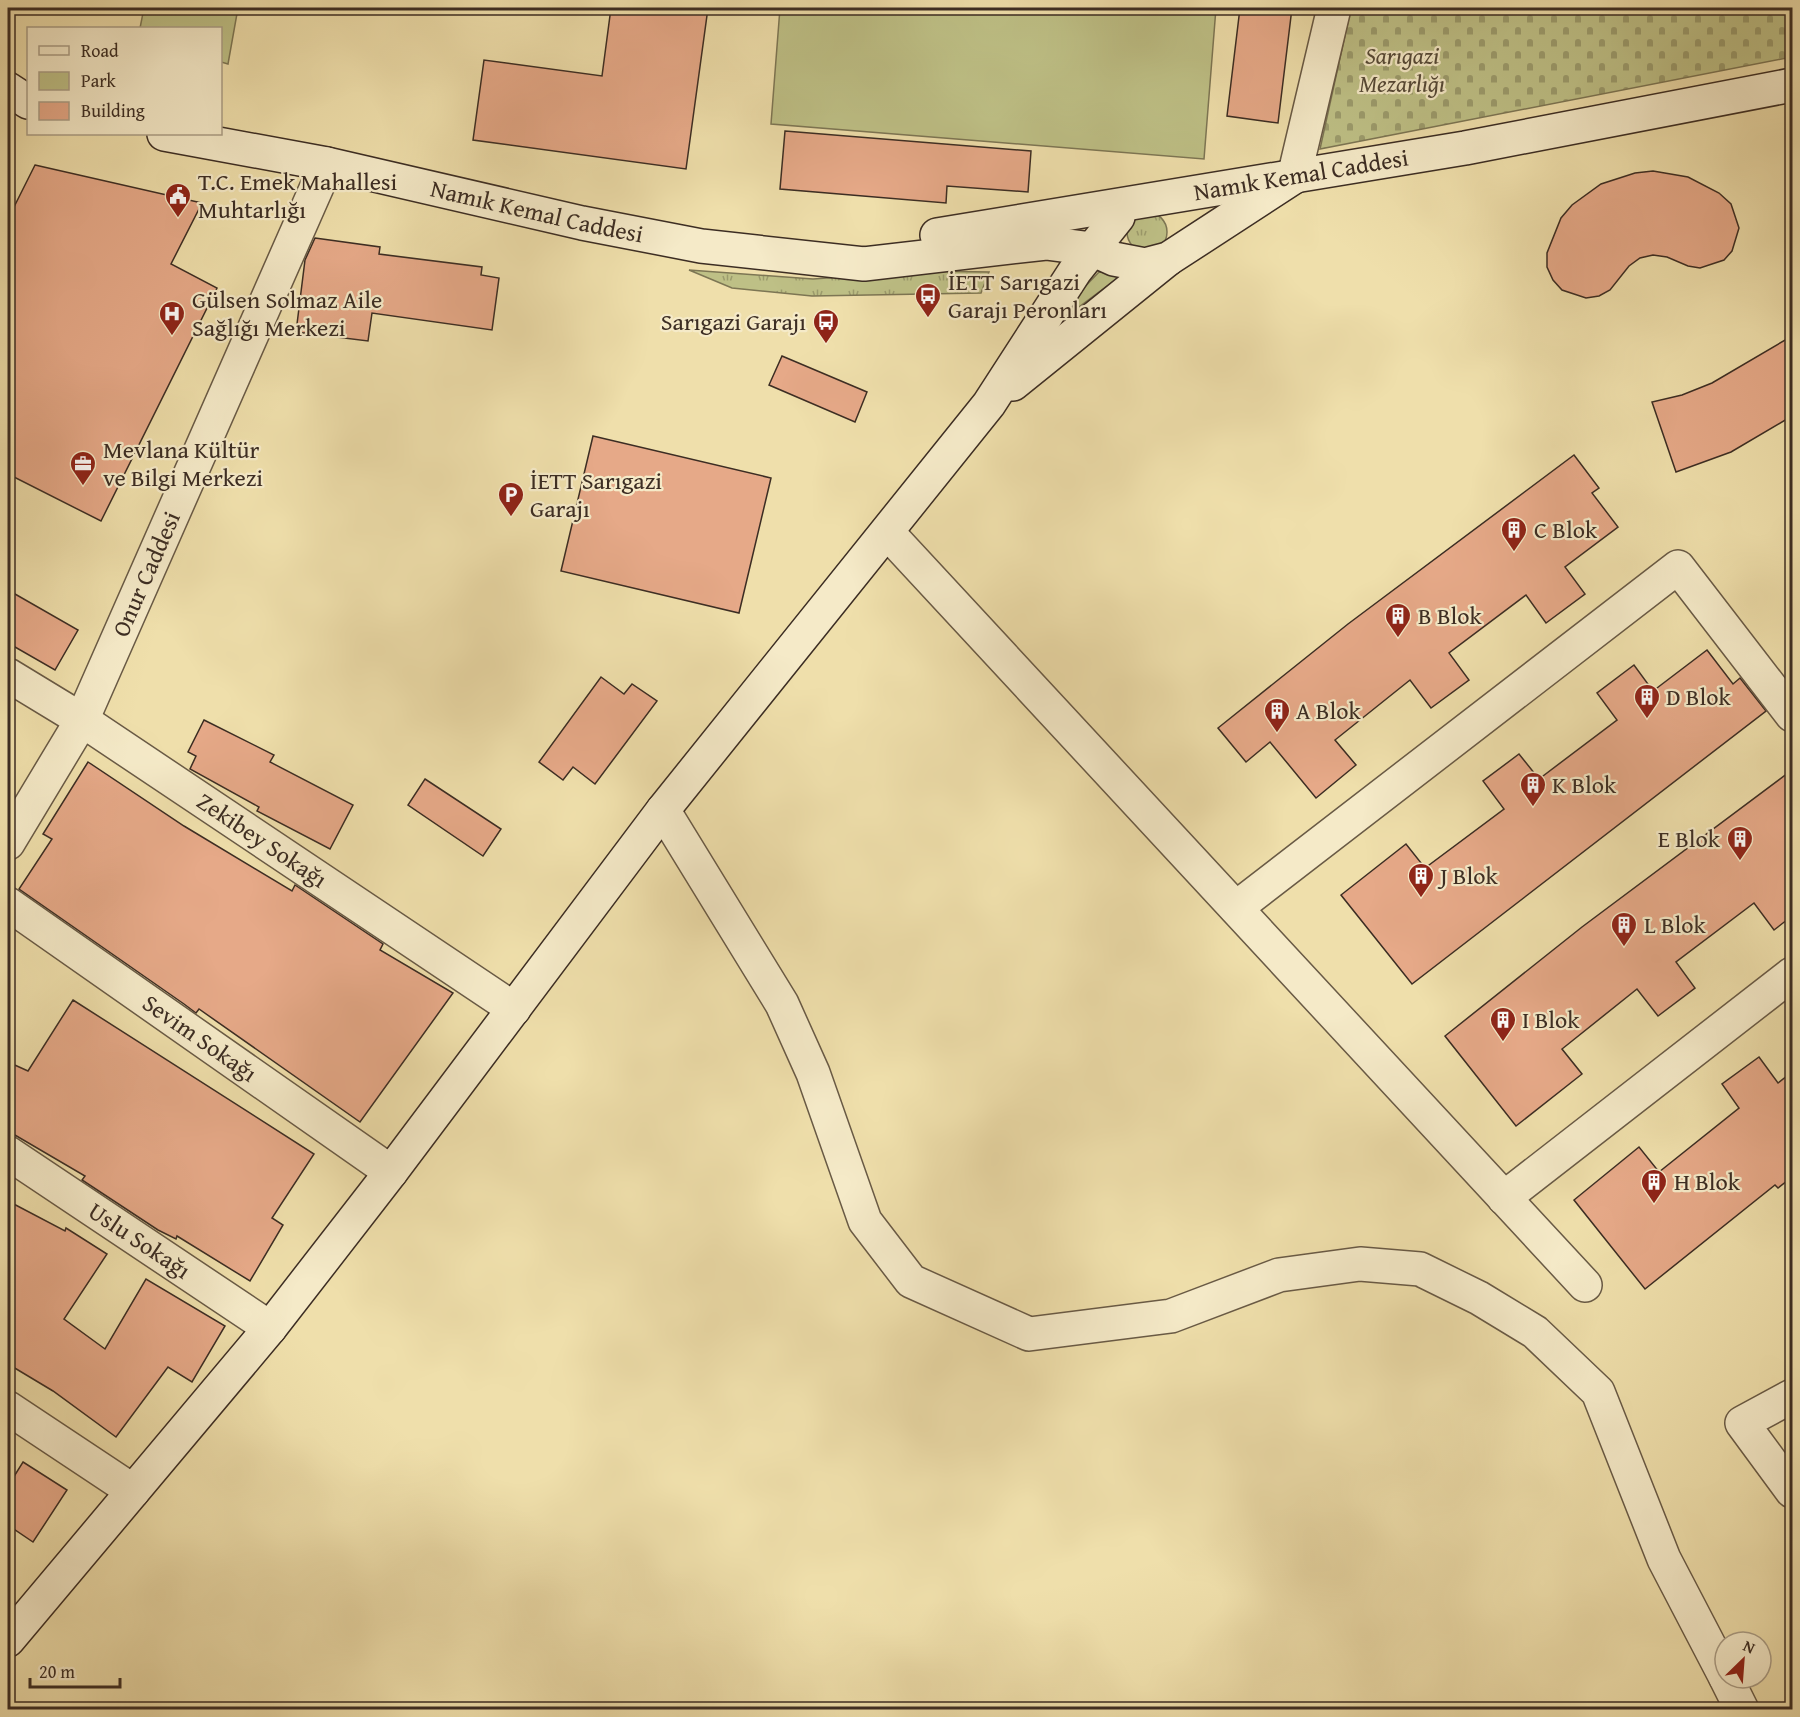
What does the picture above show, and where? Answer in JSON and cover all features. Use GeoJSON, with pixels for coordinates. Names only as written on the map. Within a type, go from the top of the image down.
{"type":"FeatureCollection","features":[{"type":"Feature","properties":{"kind":"street"},"geometry":{"type":"LineString","coordinates":[[988,404],[1173,255],[1294,177],[1334,8]]}},
{"type":"Feature","properties":{"kind":"street","name":"Namık Kemal Caddesi"},"geometry":{"type":"LineString","coordinates":[[807,256],[1134,206],[1465,148],[1792,86]]}},
{"type":"Feature","properties":{"kind":"street"},"geometry":{"type":"LineString","coordinates":[[8,89],[27,103]]}},
{"type":"Feature","properties":{"kind":"street"},"geometry":{"type":"LineString","coordinates":[[8,102],[27,104]]}},
{"type":"Feature","properties":{"kind":"street","name":"Namık Kemal Caddesi"},"geometry":{"type":"LineString","coordinates":[[169,135],[327,164],[582,223],[701,246],[864,264],[1046,243],[1092,249],[1114,259],[1136,263]]}},
{"type":"Feature","properties":{"kind":"street","name":"Onur Caddesi"},"geometry":{"type":"LineString","coordinates":[[8,843],[82,720],[327,164]]}},
{"type":"Feature","properties":{"kind":"street"},"geometry":{"type":"LineString","coordinates":[[8,1640],[270,1328],[392,1172],[663,810],[988,404],[1092,249],[1134,206],[1168,203],[1182,220],[1183,241],[1173,255],[1154,264],[1136,263],[1117,247],[1114,235],[1134,206]]}},
{"type":"Feature","properties":{"kind":"street"},"geometry":{"type":"LineString","coordinates":[[887,532],[1585,1285]]}},
{"type":"Feature","properties":{"kind":"street"},"geometry":{"type":"LineString","coordinates":[[1236,908],[1678,567],[1792,715]]}},
{"type":"Feature","properties":{"kind":"street","name":"Zekibey Sokağı"},"geometry":{"type":"LineString","coordinates":[[8,675],[82,720],[514,1009]]}},
{"type":"Feature","properties":{"kind":"street"},"geometry":{"type":"LineString","coordinates":[[663,810],[782,1004],[813,1073],[865,1221],[911,1281],[1029,1334],[1171,1316],[1279,1275],[1360,1264],[1420,1269],[1479,1298],[1535,1332],[1598,1392],[1664,1559],[1713,1654]]}},
{"type":"Feature","properties":{"kind":"street","name":"Sevim Sokağı"},"geometry":{"type":"LineString","coordinates":[[8,904],[392,1172]]}},
{"type":"Feature","properties":{"kind":"street"},"geometry":{"type":"LineString","coordinates":[[1504,1198],[1792,974]]}},
{"type":"Feature","properties":{"kind":"street","name":"Uslu Sokağı"},"geometry":{"type":"LineString","coordinates":[[8,1153],[270,1328]]}},
{"type":"Feature","properties":{"kind":"street"},"geometry":{"type":"LineString","coordinates":[[1792,1396],[1742,1422],[1792,1491]]}},
{"type":"Feature","properties":{"kind":"street"},"geometry":{"type":"LineString","coordinates":[[8,1408],[133,1491]]}},
{"type":"Feature","properties":{"kind":"street"},"geometry":{"type":"LineString","coordinates":[[1732,1690],[1742,1710]]}},
{"type":"Feature","properties":{"kind":"green space"},"geometry":{"type":"Polygon","coordinates":[[[144,8],[238,8],[228,64],[222,62],[222,27],[140,27],[144,8]]]}},
{"type":"Feature","properties":{"kind":"green space"},"geometry":{"type":"Polygon","coordinates":[[[780,8],[1216,8],[1204,159],[771,124],[780,8]]]}},
{"type":"Feature","properties":{"kind":"green space","name":"Sarıgazi Mezarlığı"},"geometry":{"type":"Polygon","coordinates":[[[1351,8],[1792,8],[1792,57],[1320,149],[1351,8]]]}},
{"type":"Feature","properties":{"kind":"green space"},"geometry":{"type":"Polygon","coordinates":[[[1147,212],[1155,213],[1161,218],[1166,224],[1166,240],[1161,246],[1155,251],[1147,252],[1139,251],[1133,246],[1128,240],[1127,232],[1128,224],[1133,218],[1139,213],[1147,212]]]}},
{"type":"Feature","properties":{"kind":"green space"},"geometry":{"type":"Polygon","coordinates":[[[689,270],[813,279],[925,271],[989,272],[981,293],[812,296],[732,288],[689,270]]]}},
{"type":"Feature","properties":{"kind":"green space"},"geometry":{"type":"Polygon","coordinates":[[[1099,272],[1123,274],[1032,342],[1099,272]]]}},
{"type":"Feature","properties":{"kind":"building"},"geometry":{"type":"Polygon","coordinates":[[[611,8],[708,8],[686,169],[473,140],[484,60],[602,76],[611,8]]]}},
{"type":"Feature","properties":{"kind":"building"},"geometry":{"type":"Polygon","coordinates":[[[1240,8],[1292,8],[1278,123],[1227,116],[1240,8]]]}},
{"type":"Feature","properties":{"kind":"building"},"geometry":{"type":"Polygon","coordinates":[[[785,131],[1031,151],[1028,192],[947,186],[946,203],[780,189],[785,131]]]}},
{"type":"Feature","properties":{"kind":"building"},"geometry":{"type":"Polygon","coordinates":[[[35,165],[202,203],[171,264],[217,288],[101,521],[8,474],[8,219],[35,165]]]}},
{"type":"Feature","properties":{"kind":"building"},"geometry":{"type":"Polygon","coordinates":[[[1653,171],[1688,177],[1719,193],[1731,204],[1739,228],[1732,251],[1724,260],[1700,268],[1688,266],[1667,257],[1653,255],[1640,258],[1629,266],[1610,290],[1599,296],[1586,298],[1562,290],[1553,280],[1547,267],[1547,253],[1561,218],[1572,205],[1601,184],[1635,173],[1653,171]]]}},
{"type":"Feature","properties":{"kind":"building"},"geometry":{"type":"Polygon","coordinates":[[[315,238],[380,247],[379,254],[482,267],[481,275],[499,278],[492,330],[372,313],[368,341],[296,332],[305,260],[315,238]]]}},
{"type":"Feature","properties":{"kind":"building"},"geometry":{"type":"Polygon","coordinates":[[[1792,336],[1792,416],[1731,452],[1676,472],[1652,402],[1682,395],[1712,383],[1792,336]]]}},
{"type":"Feature","properties":{"kind":"building"},"geometry":{"type":"Polygon","coordinates":[[[782,356],[867,392],[855,422],[769,385],[782,356]]]}},
{"type":"Feature","properties":{"kind":"building"},"geometry":{"type":"Polygon","coordinates":[[[593,436],[771,478],[739,613],[561,571],[593,436]]]}},
{"type":"Feature","properties":{"kind":"building"},"geometry":{"type":"Polygon","coordinates":[[[1574,455],[1599,488],[1592,493],[1618,527],[1565,567],[1585,594],[1546,623],[1526,595],[1449,653],[1469,680],[1431,708],[1410,680],[1335,740],[1356,765],[1316,798],[1270,742],[1246,762],[1218,728],[1348,624],[1574,455]]]}},
{"type":"Feature","properties":{"kind":"building"},"geometry":{"type":"Polygon","coordinates":[[[8,590],[78,630],[55,670],[8,643],[8,590]]]}},
{"type":"Feature","properties":{"kind":"building"},"geometry":{"type":"Polygon","coordinates":[[[1707,650],[1733,684],[1740,678],[1766,711],[1412,984],[1341,895],[1406,844],[1425,868],[1504,809],[1483,781],[1519,754],[1539,779],[1617,720],[1597,693],[1634,665],[1653,691],[1707,650]]]}},
{"type":"Feature","properties":{"kind":"building"},"geometry":{"type":"Polygon","coordinates":[[[601,677],[624,694],[632,684],[657,701],[595,784],[573,767],[563,780],[539,762],[601,677]]]}},
{"type":"Feature","properties":{"kind":"building"},"geometry":{"type":"Polygon","coordinates":[[[204,720],[274,755],[270,762],[353,805],[330,849],[257,811],[259,807],[190,769],[196,756],[188,752],[204,720]]]}},
{"type":"Feature","properties":{"kind":"building"},"geometry":{"type":"Polygon","coordinates":[[[88,762],[184,826],[292,891],[295,885],[383,944],[380,950],[453,993],[360,1122],[199,1009],[196,1013],[19,889],[52,839],[43,834],[88,762]]]}},
{"type":"Feature","properties":{"kind":"building"},"geometry":{"type":"Polygon","coordinates":[[[1792,770],[1792,916],[1774,930],[1754,903],[1676,962],[1695,988],[1658,1016],[1637,989],[1562,1049],[1582,1074],[1516,1126],[1445,1036],[1582,927],[1792,770]]]}},
{"type":"Feature","properties":{"kind":"building"},"geometry":{"type":"Polygon","coordinates":[[[425,779],[501,829],[483,856],[408,805],[425,779]]]}},
{"type":"Feature","properties":{"kind":"building"},"geometry":{"type":"Polygon","coordinates":[[[73,1000],[314,1154],[272,1218],[283,1225],[250,1281],[177,1236],[176,1239],[158,1230],[82,1180],[85,1176],[8,1131],[8,1062],[28,1071],[73,1000]]]}},
{"type":"Feature","properties":{"kind":"building"},"geometry":{"type":"Polygon","coordinates":[[[1759,1057],[1778,1083],[1792,1072],[1792,1177],[1778,1188],[1775,1185],[1645,1289],[1574,1200],[1639,1147],[1659,1172],[1739,1108],[1722,1084],[1759,1057]]]}},
{"type":"Feature","properties":{"kind":"building"},"geometry":{"type":"Polygon","coordinates":[[[8,1201],[65,1231],[66,1228],[107,1254],[64,1319],[105,1349],[146,1279],[225,1326],[192,1382],[168,1367],[116,1437],[53,1391],[8,1364],[8,1201]]]}},
{"type":"Feature","properties":{"kind":"building"},"geometry":{"type":"Polygon","coordinates":[[[23,1462],[67,1490],[33,1542],[8,1525],[8,1486],[23,1462]]]}},
{"type":"Feature","properties":{"kind":"place","name":"T.C. Emek Mahallesi Muhtarlığı"},"geometry":{"type":"Point","coordinates":[178,219]}},
{"type":"Feature","properties":{"kind":"place","name":"İETT Sarıgazi Garajı Peronları"},"geometry":{"type":"Point","coordinates":[928,319]}},
{"type":"Feature","properties":{"kind":"place","name":"Gülsen Solmaz Aile Sağlığı Merkezi"},"geometry":{"type":"Point","coordinates":[172,337]}},
{"type":"Feature","properties":{"kind":"place","name":"Sarıgazi Garajı"},"geometry":{"type":"Point","coordinates":[826,345]}},
{"type":"Feature","properties":{"kind":"place","name":"Mevlana Kültür ve Bilgi Merkezi"},"geometry":{"type":"Point","coordinates":[83,487]}},
{"type":"Feature","properties":{"kind":"place","name":"İETT Sarıgazi Garajı"},"geometry":{"type":"Point","coordinates":[511,518]}},
{"type":"Feature","properties":{"kind":"place","name":"C Blok"},"geometry":{"type":"Point","coordinates":[1514,553]}},
{"type":"Feature","properties":{"kind":"place","name":"B Blok"},"geometry":{"type":"Point","coordinates":[1398,639]}},
{"type":"Feature","properties":{"kind":"place","name":"D Blok"},"geometry":{"type":"Point","coordinates":[1647,720]}},
{"type":"Feature","properties":{"kind":"place","name":"A Blok"},"geometry":{"type":"Point","coordinates":[1277,734]}},
{"type":"Feature","properties":{"kind":"place","name":"K Blok"},"geometry":{"type":"Point","coordinates":[1533,808]}},
{"type":"Feature","properties":{"kind":"place","name":"E Blok"},"geometry":{"type":"Point","coordinates":[1740,862]}},
{"type":"Feature","properties":{"kind":"place","name":"J Blok"},"geometry":{"type":"Point","coordinates":[1421,899]}},
{"type":"Feature","properties":{"kind":"place","name":"L Blok"},"geometry":{"type":"Point","coordinates":[1624,948]}},
{"type":"Feature","properties":{"kind":"place","name":"I Blok"},"geometry":{"type":"Point","coordinates":[1503,1043]}},
{"type":"Feature","properties":{"kind":"place","name":"H Blok"},"geometry":{"type":"Point","coordinates":[1654,1205]}}]}
